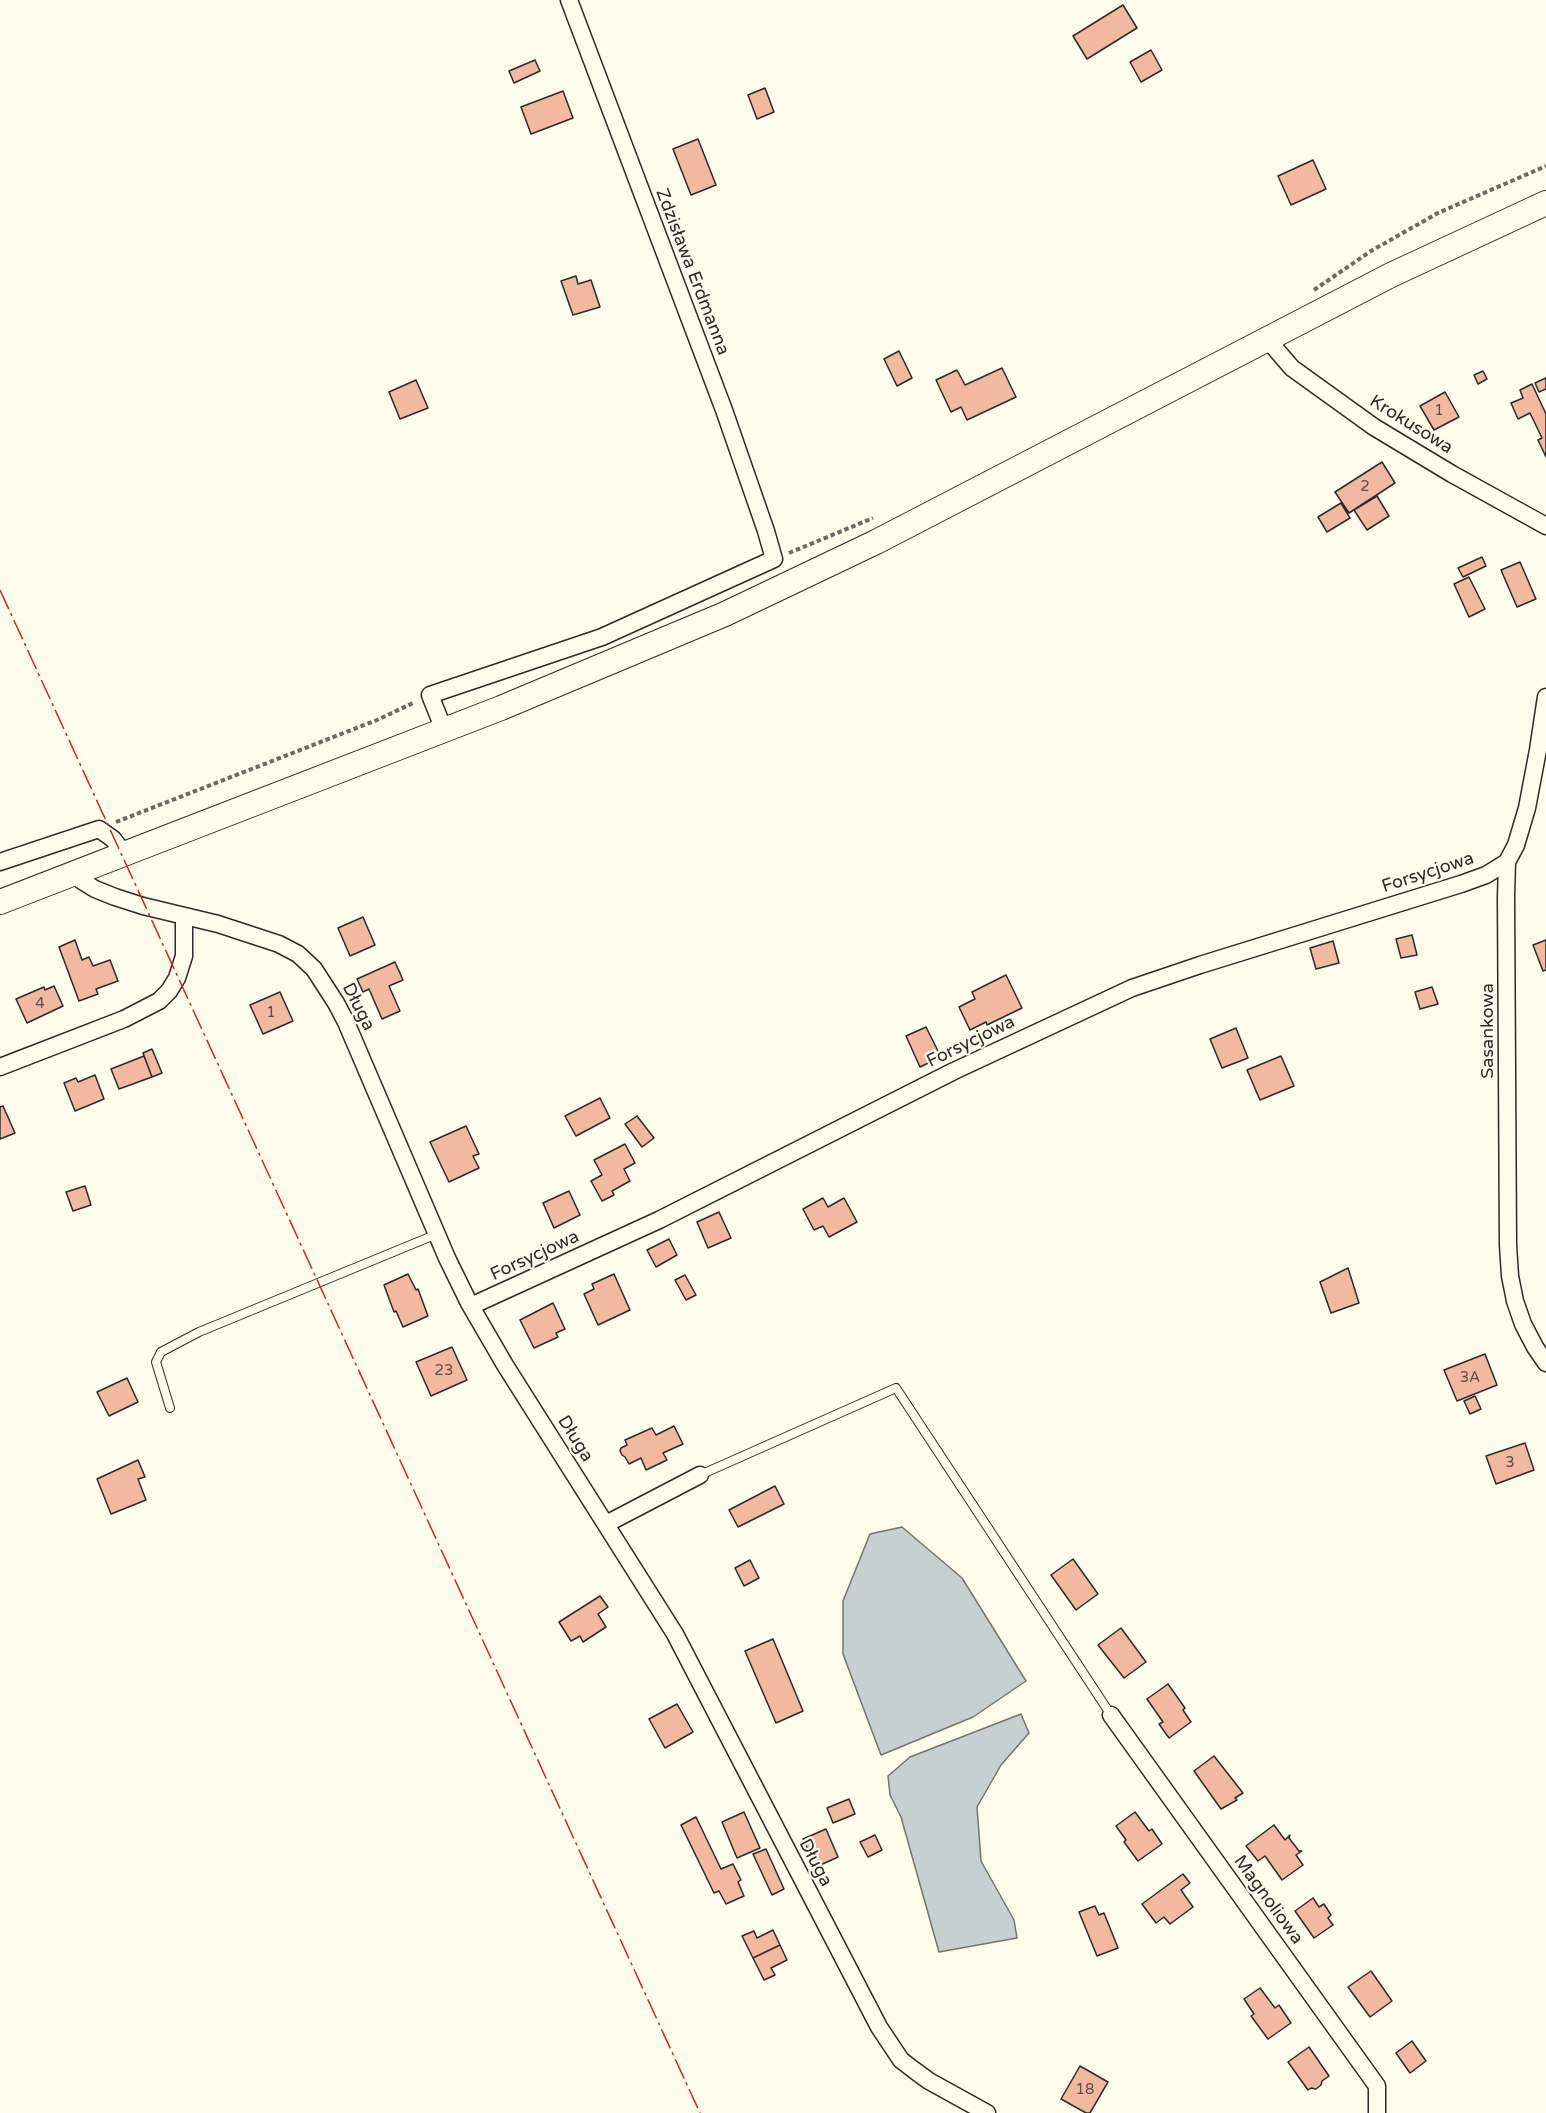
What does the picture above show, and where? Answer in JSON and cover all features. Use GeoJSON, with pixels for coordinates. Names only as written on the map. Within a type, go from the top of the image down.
{"type":"FeatureCollection","features":[{"type":"Feature","properties":{"kind":"main road"},"geometry":{"type":"LineString","coordinates":[[0,902],[501,708],[725,614],[876,542],[1391,275],[1546,203]]}},
{"type":"Feature","properties":{"kind":"street","name":"Zdzisława Erdmanna"},"geometry":{"type":"LineString","coordinates":[[430,695],[602,637],[774,559],[724,410],[569,0]]}},
{"type":"Feature","properties":{"kind":"street","name":"Krokusowa"},"geometry":{"type":"LineString","coordinates":[[1267,339],[1292,368],[1374,427],[1452,474],[1546,526]]}},
{"type":"Feature","properties":{"kind":"street"},"geometry":{"type":"LineString","coordinates":[[430,695],[444,730]]}},
{"type":"Feature","properties":{"kind":"street","name":"Sasankowa"},"geometry":{"type":"LineString","coordinates":[[1546,697],[1527,808],[1507,862],[1510,1276],[1523,1324],[1546,1363]]}},
{"type":"Feature","properties":{"kind":"street"},"geometry":{"type":"LineString","coordinates":[[0,862],[99,829],[113,838],[124,853]]}},
{"type":"Feature","properties":{"kind":"street","name":"Forsycjowa"},"geometry":{"type":"LineString","coordinates":[[471,1306],[658,1221],[954,1071],[1132,988],[1461,884],[1486,875],[1507,862]]}},
{"type":"Feature","properties":{"kind":"street","name":"Długa"},"geometry":{"type":"LineString","coordinates":[[77,872],[82,881],[105,893],[143,906],[218,924],[279,944],[298,954],[314,969],[346,1022],[437,1234],[471,1306],[505,1365],[675,1634],[865,2004],[901,2060],[928,2081],[987,2113]]}},
{"type":"Feature","properties":{"kind":"street"},"geometry":{"type":"LineString","coordinates":[[0,1067],[124,1019],[159,1001],[177,978],[184,956],[184,916]]}},
{"type":"Feature","properties":{"kind":"street"},"geometry":{"type":"LineString","coordinates":[[606,1524],[700,1475]]}},
{"type":"Feature","properties":{"kind":"street","name":"Magnoliowa"},"geometry":{"type":"LineString","coordinates":[[1111,1715],[1377,2086],[1377,2113]]}},
{"type":"Feature","properties":{"kind":"lane"},"geometry":{"type":"LineString","coordinates":[[170,1408],[156,1362],[161,1352],[180,1340],[437,1234]]}},
{"type":"Feature","properties":{"kind":"lane"},"geometry":{"type":"LineString","coordinates":[[700,1475],[896,1388],[1111,1715]]}},
{"type":"Feature","properties":{"kind":"path"},"geometry":{"type":"LineString","coordinates":[[99,829],[377,720],[430,695]]}},
{"type":"Feature","properties":{"kind":"shaded area"},"geometry":{"type":"Polygon","coordinates":[[[902,1527],[962,1578],[1026,1681],[973,1717],[881,1755],[843,1654],[843,1601],[870,1534],[902,1527]]]}},
{"type":"Feature","properties":{"kind":"shaded area"},"geometry":{"type":"Polygon","coordinates":[[[1021,1714],[1029,1733],[1001,1765],[977,1807],[981,1861],[1014,1920],[1017,1938],[939,1952],[901,1817],[890,1795],[888,1776],[910,1757],[1021,1714]]]}},
{"type":"Feature","properties":{"kind":"building"},"geometry":{"type":"Polygon","coordinates":[[[1123,5],[1137,28],[1087,59],[1073,36],[1123,5]]]}},
{"type":"Feature","properties":{"kind":"building"},"geometry":{"type":"Polygon","coordinates":[[[1151,50],[1162,70],[1141,82],[1130,62],[1151,50]]]}},
{"type":"Feature","properties":{"kind":"building"},"geometry":{"type":"Polygon","coordinates":[[[535,60],[540,71],[514,83],[509,71],[535,60]]]}},
{"type":"Feature","properties":{"kind":"building"},"geometry":{"type":"Polygon","coordinates":[[[765,88],[774,112],[757,119],[748,95],[765,88]]]}},
{"type":"Feature","properties":{"kind":"building"},"geometry":{"type":"Polygon","coordinates":[[[563,91],[573,118],[531,134],[521,107],[563,91]]]}},
{"type":"Feature","properties":{"kind":"building"},"geometry":{"type":"Polygon","coordinates":[[[698,139],[716,185],[691,195],[673,149],[698,139]]]}},
{"type":"Feature","properties":{"kind":"building"},"geometry":{"type":"Polygon","coordinates":[[[1313,160],[1326,189],[1291,205],[1278,176],[1313,160]]]}},
{"type":"Feature","properties":{"kind":"building"},"geometry":{"type":"Polygon","coordinates":[[[576,276],[578,284],[591,280],[600,307],[573,315],[561,281],[576,276]]]}},
{"type":"Feature","properties":{"kind":"building"},"geometry":{"type":"Polygon","coordinates":[[[899,351],[912,378],[897,386],[884,359],[899,351]]]}},
{"type":"Feature","properties":{"kind":"building"},"geometry":{"type":"Polygon","coordinates":[[[1002,368],[1016,397],[967,420],[961,407],[951,412],[936,380],[957,370],[965,385],[1002,368]]]}},
{"type":"Feature","properties":{"kind":"building"},"geometry":{"type":"Polygon","coordinates":[[[1483,371],[1487,379],[1478,384],[1474,375],[1483,371]]]}},
{"type":"Feature","properties":{"kind":"building"},"geometry":{"type":"Polygon","coordinates":[[[1546,378],[1546,389],[1539,392],[1535,383],[1546,378]]]}},
{"type":"Feature","properties":{"kind":"building"},"geometry":{"type":"Polygon","coordinates":[[[416,380],[428,408],[400,419],[389,392],[416,380]]]}},
{"type":"Feature","properties":{"kind":"building"},"geometry":{"type":"Polygon","coordinates":[[[1532,384],[1546,414],[1546,457],[1538,440],[1542,438],[1530,413],[1518,419],[1511,403],[1523,398],[1520,390],[1532,384]]]}},
{"type":"Feature","properties":{"kind":"building"},"geometry":{"type":"Polygon","coordinates":[[[1445,392],[1459,417],[1434,430],[1420,406],[1445,392]]]}},
{"type":"Feature","properties":{"kind":"building"},"geometry":{"type":"Polygon","coordinates":[[[1382,462],[1395,483],[1349,513],[1335,492],[1382,462]]]}},
{"type":"Feature","properties":{"kind":"building"},"geometry":{"type":"Polygon","coordinates":[[[1377,496],[1389,516],[1367,530],[1354,510],[1377,496]]]}},
{"type":"Feature","properties":{"kind":"building"},"geometry":{"type":"Polygon","coordinates":[[[1341,503],[1350,518],[1327,532],[1318,517],[1341,503]]]}},
{"type":"Feature","properties":{"kind":"building"},"geometry":{"type":"Polygon","coordinates":[[[1482,557],[1486,566],[1463,577],[1458,568],[1482,557]]]}},
{"type":"Feature","properties":{"kind":"building"},"geometry":{"type":"Polygon","coordinates":[[[1520,562],[1536,599],[1517,607],[1501,570],[1520,562]]]}},
{"type":"Feature","properties":{"kind":"building"},"geometry":{"type":"Polygon","coordinates":[[[1469,577],[1485,609],[1469,617],[1454,584],[1469,577]]]}},
{"type":"Feature","properties":{"kind":"building"},"geometry":{"type":"Polygon","coordinates":[[[363,917],[375,945],[350,956],[338,928],[363,917]]]}},
{"type":"Feature","properties":{"kind":"building"},"geometry":{"type":"Polygon","coordinates":[[[1412,935],[1417,955],[1401,958],[1396,939],[1412,935]]]}},
{"type":"Feature","properties":{"kind":"building"},"geometry":{"type":"Polygon","coordinates":[[[75,940],[82,960],[89,957],[93,966],[110,960],[118,981],[96,989],[98,994],[79,1001],[59,947],[75,940]]]}},
{"type":"Feature","properties":{"kind":"building"},"geometry":{"type":"Polygon","coordinates":[[[1546,940],[1546,970],[1543,971],[1533,945],[1546,940]]]}},
{"type":"Feature","properties":{"kind":"building"},"geometry":{"type":"Polygon","coordinates":[[[1333,941],[1339,963],[1316,969],[1310,948],[1333,941]]]}},
{"type":"Feature","properties":{"kind":"building"},"geometry":{"type":"Polygon","coordinates":[[[395,962],[403,980],[389,986],[400,1011],[382,1019],[369,989],[363,992],[357,979],[395,962]]]}},
{"type":"Feature","properties":{"kind":"building"},"geometry":{"type":"Polygon","coordinates":[[[1006,975],[1022,1008],[987,1025],[986,1022],[970,1030],[959,1007],[975,999],[972,992],[1006,975]]]}},
{"type":"Feature","properties":{"kind":"building"},"geometry":{"type":"Polygon","coordinates":[[[54,986],[63,1006],[27,1023],[16,999],[44,987],[45,990],[54,986]]]}},
{"type":"Feature","properties":{"kind":"building"},"geometry":{"type":"Polygon","coordinates":[[[1432,987],[1438,1004],[1420,1009],[1415,992],[1432,987]]]}},
{"type":"Feature","properties":{"kind":"building"},"geometry":{"type":"Polygon","coordinates":[[[280,992],[293,1021],[263,1034],[250,1005],[280,992]]]}},
{"type":"Feature","properties":{"kind":"building"},"geometry":{"type":"Polygon","coordinates":[[[926,1027],[941,1057],[920,1067],[906,1036],[926,1027]]]}},
{"type":"Feature","properties":{"kind":"building"},"geometry":{"type":"Polygon","coordinates":[[[1236,1028],[1248,1058],[1222,1068],[1210,1039],[1236,1028]]]}},
{"type":"Feature","properties":{"kind":"building"},"geometry":{"type":"Polygon","coordinates":[[[152,1049],[162,1073],[152,1077],[143,1053],[152,1049]]]}},
{"type":"Feature","properties":{"kind":"building"},"geometry":{"type":"Polygon","coordinates":[[[144,1056],[152,1077],[119,1089],[111,1069],[144,1056]]]}},
{"type":"Feature","properties":{"kind":"building"},"geometry":{"type":"Polygon","coordinates":[[[1281,1056],[1294,1086],[1260,1100],[1247,1070],[1281,1056]]]}},
{"type":"Feature","properties":{"kind":"building"},"geometry":{"type":"Polygon","coordinates":[[[95,1075],[104,1099],[75,1111],[64,1083],[76,1078],[78,1082],[95,1075]]]}},
{"type":"Feature","properties":{"kind":"building"},"geometry":{"type":"Polygon","coordinates":[[[600,1098],[610,1118],[576,1136],[565,1116],[600,1098]]]}},
{"type":"Feature","properties":{"kind":"building"},"geometry":{"type":"Polygon","coordinates":[[[3,1106],[15,1133],[0,1139],[0,1107],[3,1106]]]}},
{"type":"Feature","properties":{"kind":"building"},"geometry":{"type":"Polygon","coordinates":[[[637,1116],[654,1138],[642,1147],[625,1124],[637,1116]]]}},
{"type":"Feature","properties":{"kind":"building"},"geometry":{"type":"Polygon","coordinates":[[[466,1126],[479,1154],[473,1156],[479,1168],[449,1182],[430,1142],[466,1126]]]}},
{"type":"Feature","properties":{"kind":"building"},"geometry":{"type":"Polygon","coordinates":[[[625,1144],[635,1163],[624,1169],[630,1181],[612,1191],[614,1195],[602,1201],[591,1181],[602,1175],[594,1160],[625,1144]]]}},
{"type":"Feature","properties":{"kind":"building"},"geometry":{"type":"Polygon","coordinates":[[[85,1186],[91,1205],[73,1211],[66,1192],[85,1186]]]}},
{"type":"Feature","properties":{"kind":"building"},"geometry":{"type":"Polygon","coordinates":[[[569,1191],[580,1215],[554,1228],[543,1203],[569,1191]]]}},
{"type":"Feature","properties":{"kind":"building"},"geometry":{"type":"Polygon","coordinates":[[[823,1198],[828,1207],[844,1198],[857,1222],[829,1237],[823,1226],[814,1230],[803,1209],[823,1198]]]}},
{"type":"Feature","properties":{"kind":"building"},"geometry":{"type":"Polygon","coordinates":[[[719,1212],[731,1238],[708,1248],[697,1222],[719,1212]]]}},
{"type":"Feature","properties":{"kind":"building"},"geometry":{"type":"Polygon","coordinates":[[[669,1239],[677,1255],[656,1267],[647,1250],[669,1239]]]}},
{"type":"Feature","properties":{"kind":"building"},"geometry":{"type":"Polygon","coordinates":[[[1348,1268],[1359,1303],[1331,1313],[1320,1282],[1348,1268]]]}},
{"type":"Feature","properties":{"kind":"building"},"geometry":{"type":"Polygon","coordinates":[[[408,1274],[416,1290],[418,1289],[428,1316],[403,1327],[396,1311],[394,1312],[384,1285],[408,1274]]]}},
{"type":"Feature","properties":{"kind":"building"},"geometry":{"type":"Polygon","coordinates":[[[614,1274],[630,1310],[598,1325],[584,1294],[594,1289],[592,1284],[614,1274]]]}},
{"type":"Feature","properties":{"kind":"building"},"geometry":{"type":"Polygon","coordinates":[[[685,1275],[696,1295],[686,1300],[675,1280],[685,1275]]]}},
{"type":"Feature","properties":{"kind":"building"},"geometry":{"type":"Polygon","coordinates":[[[553,1303],[565,1329],[556,1333],[558,1337],[534,1348],[520,1320],[553,1303]]]}},
{"type":"Feature","properties":{"kind":"building"},"geometry":{"type":"Polygon","coordinates":[[[452,1347],[467,1380],[431,1396],[416,1362],[452,1347]]]}},
{"type":"Feature","properties":{"kind":"building"},"geometry":{"type":"Polygon","coordinates":[[[1485,1354],[1497,1385],[1457,1401],[1444,1370],[1485,1354]]]}},
{"type":"Feature","properties":{"kind":"building"},"geometry":{"type":"Polygon","coordinates":[[[127,1378],[138,1402],[109,1416],[97,1392],[127,1378]]]}},
{"type":"Feature","properties":{"kind":"building"},"geometry":{"type":"Polygon","coordinates":[[[1475,1396],[1481,1409],[1470,1414],[1464,1401],[1475,1396]]]}},
{"type":"Feature","properties":{"kind":"building"},"geometry":{"type":"Polygon","coordinates":[[[674,1426],[683,1444],[663,1453],[667,1460],[646,1470],[641,1458],[629,1464],[622,1455],[621,1448],[627,1445],[625,1440],[652,1428],[656,1435],[674,1426]]]}},
{"type":"Feature","properties":{"kind":"building"},"geometry":{"type":"Polygon","coordinates":[[[1525,1443],[1534,1470],[1496,1484],[1486,1456],[1525,1443]]]}},
{"type":"Feature","properties":{"kind":"building"},"geometry":{"type":"Polygon","coordinates":[[[138,1460],[145,1477],[138,1479],[146,1500],[111,1514],[97,1479],[138,1460]]]}},
{"type":"Feature","properties":{"kind":"building"},"geometry":{"type":"Polygon","coordinates":[[[775,1486],[784,1504],[738,1527],[729,1510],[775,1486]]]}},
{"type":"Feature","properties":{"kind":"building"},"geometry":{"type":"Polygon","coordinates":[[[1073,1559],[1098,1594],[1076,1610],[1051,1575],[1073,1559]]]}},
{"type":"Feature","properties":{"kind":"building"},"geometry":{"type":"Polygon","coordinates":[[[750,1560],[759,1578],[744,1586],[735,1568],[750,1560]]]}},
{"type":"Feature","properties":{"kind":"building"},"geometry":{"type":"Polygon","coordinates":[[[600,1596],[608,1607],[598,1614],[606,1627],[583,1642],[580,1636],[571,1641],[559,1622],[600,1596]]]}},
{"type":"Feature","properties":{"kind":"building"},"geometry":{"type":"Polygon","coordinates":[[[1121,1628],[1146,1662],[1124,1678],[1098,1645],[1121,1628]]]}},
{"type":"Feature","properties":{"kind":"building"},"geometry":{"type":"Polygon","coordinates":[[[773,1639],[803,1711],[776,1723],[745,1651],[773,1639]]]}},
{"type":"Feature","properties":{"kind":"building"},"geometry":{"type":"Polygon","coordinates":[[[1168,1684],[1185,1708],[1183,1710],[1191,1722],[1169,1738],[1159,1724],[1163,1722],[1147,1699],[1168,1684]]]}},
{"type":"Feature","properties":{"kind":"building"},"geometry":{"type":"Polygon","coordinates":[[[677,1704],[693,1732],[665,1748],[649,1719],[677,1704]]]}},
{"type":"Feature","properties":{"kind":"building"},"geometry":{"type":"Polygon","coordinates":[[[1214,1756],[1243,1793],[1235,1798],[1237,1800],[1221,1809],[1194,1771],[1214,1756]]]}},
{"type":"Feature","properties":{"kind":"building"},"geometry":{"type":"Polygon","coordinates":[[[849,1799],[855,1814],[833,1823],[827,1808],[849,1799]]]}},
{"type":"Feature","properties":{"kind":"building"},"geometry":{"type":"Polygon","coordinates":[[[744,1812],[760,1848],[737,1858],[722,1822],[744,1812]]]}},
{"type":"Feature","properties":{"kind":"building"},"geometry":{"type":"Polygon","coordinates":[[[1135,1812],[1149,1831],[1152,1829],[1162,1844],[1138,1861],[1116,1826],[1135,1812]]]}},
{"type":"Feature","properties":{"kind":"building"},"geometry":{"type":"Polygon","coordinates":[[[696,1817],[721,1869],[733,1864],[741,1880],[738,1882],[744,1896],[726,1904],[719,1891],[714,1893],[681,1825],[696,1817]]]}},
{"type":"Feature","properties":{"kind":"building"},"geometry":{"type":"Polygon","coordinates":[[[1274,1825],[1285,1840],[1290,1835],[1289,1838],[1299,1851],[1302,1851],[1296,1855],[1303,1865],[1282,1880],[1265,1856],[1258,1861],[1246,1846],[1274,1825]]]}},
{"type":"Feature","properties":{"kind":"building"},"geometry":{"type":"Polygon","coordinates":[[[826,1829],[838,1857],[816,1867],[803,1839],[826,1829]]]}},
{"type":"Feature","properties":{"kind":"building"},"geometry":{"type":"Polygon","coordinates":[[[875,1835],[882,1850],[868,1857],[860,1842],[875,1835]]]}},
{"type":"Feature","properties":{"kind":"building"},"geometry":{"type":"Polygon","coordinates":[[[766,1849],[784,1889],[772,1895],[753,1854],[766,1849]]]}},
{"type":"Feature","properties":{"kind":"building"},"geometry":{"type":"Polygon","coordinates":[[[1183,1874],[1190,1883],[1181,1890],[1193,1907],[1170,1924],[1164,1917],[1156,1923],[1142,1904],[1183,1874]]]}},
{"type":"Feature","properties":{"kind":"building"},"geometry":{"type":"Polygon","coordinates":[[[1313,1898],[1319,1907],[1324,1904],[1331,1915],[1328,1918],[1333,1925],[1314,1938],[1295,1911],[1313,1898]]]}},
{"type":"Feature","properties":{"kind":"building"},"geometry":{"type":"Polygon","coordinates":[[[1095,1906],[1099,1915],[1104,1913],[1118,1948],[1097,1956],[1079,1912],[1095,1906]]]}},
{"type":"Feature","properties":{"kind":"building"},"geometry":{"type":"Polygon","coordinates":[[[773,1930],[780,1945],[753,1958],[742,1936],[754,1931],[757,1938],[773,1930]]]}},
{"type":"Feature","properties":{"kind":"building"},"geometry":{"type":"Polygon","coordinates":[[[780,1945],[787,1960],[771,1968],[775,1975],[764,1980],[753,1958],[780,1945]]]}},
{"type":"Feature","properties":{"kind":"building"},"geometry":{"type":"Polygon","coordinates":[[[1371,1971],[1392,2001],[1370,2017],[1348,1987],[1371,1971]]]}},
{"type":"Feature","properties":{"kind":"building"},"geometry":{"type":"Polygon","coordinates":[[[1260,1988],[1275,2008],[1279,2005],[1291,2023],[1268,2039],[1251,2016],[1254,2014],[1244,1999],[1260,1988]]]}},
{"type":"Feature","properties":{"kind":"building"},"geometry":{"type":"Polygon","coordinates":[[[1412,2041],[1426,2061],[1410,2073],[1396,2053],[1412,2041]]]}},
{"type":"Feature","properties":{"kind":"building"},"geometry":{"type":"Polygon","coordinates":[[[1309,2047],[1329,2076],[1316,2089],[1308,2090],[1288,2062],[1309,2047]]]}},
{"type":"Feature","properties":{"kind":"building"},"geometry":{"type":"Polygon","coordinates":[[[1080,2066],[1108,2082],[1090,2113],[1061,2099],[1080,2066]]]}},
{"type":"Feature","properties":{"kind":"power"},"geometry":{"type":"LineString","coordinates":[[0,590],[700,2113]]}}]}
